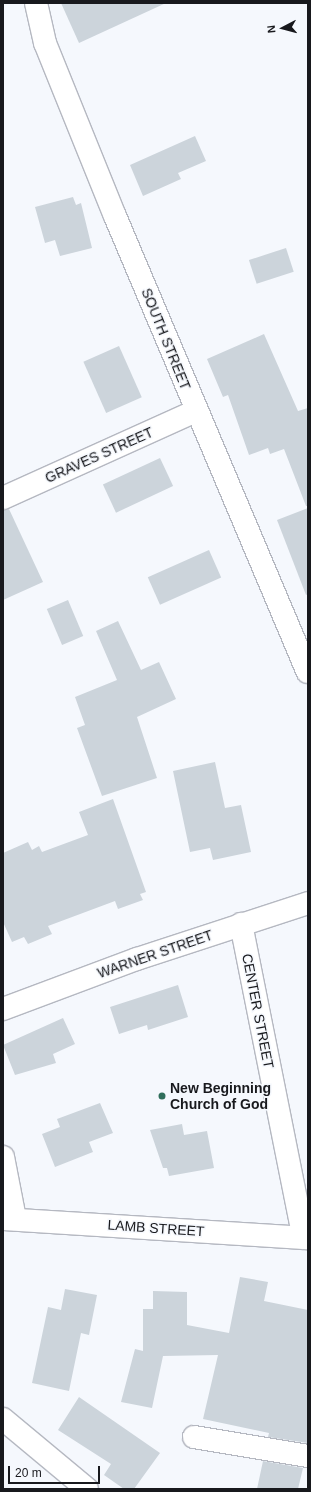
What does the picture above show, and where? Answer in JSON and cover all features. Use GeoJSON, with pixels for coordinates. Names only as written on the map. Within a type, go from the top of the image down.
{"type":"FeatureCollection","features":[{"type":"Feature","properties":{"kind":"street","name":"SOUTH STREET"},"geometry":{"type":"LineString","coordinates":[[36,3],[45,42],[196,411],[308,672]]}},
{"type":"Feature","properties":{"kind":"street","name":"GRAVES STREET"},"geometry":{"type":"LineString","coordinates":[[3,498],[196,411]]}},
{"type":"Feature","properties":{"kind":"street","name":"WARNER STREET"},"geometry":{"type":"LineString","coordinates":[[3,1009],[241,924],[308,903]]}},
{"type":"Feature","properties":{"kind":"street","name":"CENTER STREET"},"geometry":{"type":"LineString","coordinates":[[241,924],[306,1238]]}},
{"type":"Feature","properties":{"kind":"street"},"geometry":{"type":"LineString","coordinates":[[3,1157],[9,1219]]}},
{"type":"Feature","properties":{"kind":"street","name":"LAMB STREET"},"geometry":{"type":"LineString","coordinates":[[9,1219],[306,1238]]}},
{"type":"Feature","properties":{"kind":"street"},"geometry":{"type":"LineString","coordinates":[[3,1419],[87,1489]]}},
{"type":"Feature","properties":{"kind":"street"},"geometry":{"type":"LineString","coordinates":[[194,1437],[308,1456]]}},
{"type":"Feature","properties":{"kind":"building"},"geometry":{"type":"Polygon","coordinates":[[[61,3],[166,3],[79,43],[61,3]]]}},
{"type":"Feature","properties":{"kind":"building"},"geometry":{"type":"Polygon","coordinates":[[[195,136],[206,161],[178,173],[181,179],[143,196],[130,165],[195,136]]]}},
{"type":"Feature","properties":{"kind":"building"},"geometry":{"type":"Polygon","coordinates":[[[73,197],[76,205],[81,203],[92,248],[60,256],[55,240],[45,243],[35,207],[73,197]]]}},
{"type":"Feature","properties":{"kind":"building"},"geometry":{"type":"Polygon","coordinates":[[[286,248],[294,272],[257,284],[249,260],[286,248]]]}},
{"type":"Feature","properties":{"kind":"building"},"geometry":{"type":"Polygon","coordinates":[[[264,334],[298,411],[308,408],[308,506],[306,506],[284,449],[270,454],[268,448],[249,455],[228,395],[223,397],[207,359],[264,334]]]}},
{"type":"Feature","properties":{"kind":"building"},"geometry":{"type":"Polygon","coordinates":[[[119,346],[142,397],[106,413],[83,362],[119,346]]]}},
{"type":"Feature","properties":{"kind":"building"},"geometry":{"type":"Polygon","coordinates":[[[160,458],[173,486],[116,513],[103,485],[160,458]]]}},
{"type":"Feature","properties":{"kind":"building"},"geometry":{"type":"Polygon","coordinates":[[[308,508],[308,594],[306,595],[277,520],[308,508]]]}},
{"type":"Feature","properties":{"kind":"building"},"geometry":{"type":"Polygon","coordinates":[[[9,509],[43,582],[3,600],[3,510],[9,509]]]}},
{"type":"Feature","properties":{"kind":"building"},"geometry":{"type":"Polygon","coordinates":[[[209,550],[221,577],[160,605],[148,577],[209,550]]]}},
{"type":"Feature","properties":{"kind":"building"},"geometry":{"type":"Polygon","coordinates":[[[68,600],[83,636],[62,645],[47,609],[68,600]]]}},
{"type":"Feature","properties":{"kind":"building"},"geometry":{"type":"Polygon","coordinates":[[[118,621],[141,670],[159,662],[176,699],[137,717],[157,778],[102,796],[77,728],[85,725],[75,697],[117,680],[96,631],[118,621]]]}},
{"type":"Feature","properties":{"kind":"building"},"geometry":{"type":"Polygon","coordinates":[[[215,762],[225,808],[241,805],[251,852],[213,860],[210,848],[190,852],[173,771],[215,762]]]}},
{"type":"Feature","properties":{"kind":"building"},"geometry":{"type":"Polygon","coordinates":[[[113,799],[146,892],[140,894],[143,900],[118,909],[115,901],[48,926],[52,934],[28,944],[24,937],[12,942],[3,922],[3,853],[28,842],[32,850],[39,846],[42,852],[88,835],[79,812],[113,799]]]}},
{"type":"Feature","properties":{"kind":"building"},"geometry":{"type":"Polygon","coordinates":[[[178,985],[188,1017],[148,1030],[147,1025],[119,1034],[110,1007],[178,985]]]}},
{"type":"Feature","properties":{"kind":"building"},"geometry":{"type":"Polygon","coordinates":[[[63,1018],[75,1044],[53,1054],[56,1063],[15,1075],[3,1045],[63,1018]]]}},
{"type":"Feature","properties":{"kind":"building"},"geometry":{"type":"Polygon","coordinates":[[[100,1103],[113,1133],[89,1142],[93,1152],[55,1167],[42,1134],[60,1127],[57,1119],[100,1103]]]}},
{"type":"Feature","properties":{"kind":"building"},"geometry":{"type":"Polygon","coordinates":[[[182,1124],[184,1135],[207,1131],[214,1168],[169,1176],[167,1168],[163,1168],[150,1130],[182,1124]]]}},
{"type":"Feature","properties":{"kind":"building"},"geometry":{"type":"Polygon","coordinates":[[[240,1277],[268,1282],[264,1301],[308,1310],[308,1443],[268,1437],[269,1433],[203,1419],[218,1355],[163,1356],[152,1408],[121,1402],[135,1349],[143,1351],[143,1309],[153,1309],[153,1291],[187,1292],[187,1325],[229,1333],[240,1277]]]}},
{"type":"Feature","properties":{"kind":"building"},"geometry":{"type":"Polygon","coordinates":[[[65,1289],[97,1295],[89,1335],[81,1333],[69,1391],[32,1383],[48,1307],[61,1310],[65,1289]]]}},
{"type":"Feature","properties":{"kind":"building"},"geometry":{"type":"Polygon","coordinates":[[[79,1397],[160,1453],[134,1489],[124,1489],[104,1475],[111,1464],[58,1430],[79,1397]]]}},
{"type":"Feature","properties":{"kind":"building"},"geometry":{"type":"Polygon","coordinates":[[[263,1461],[303,1468],[298,1489],[257,1489],[263,1461]]]}},
{"type":"Feature","properties":{"kind":"place","name":"New Beginning Church of God"},"geometry":{"type":"Point","coordinates":[162,1096]}}]}
